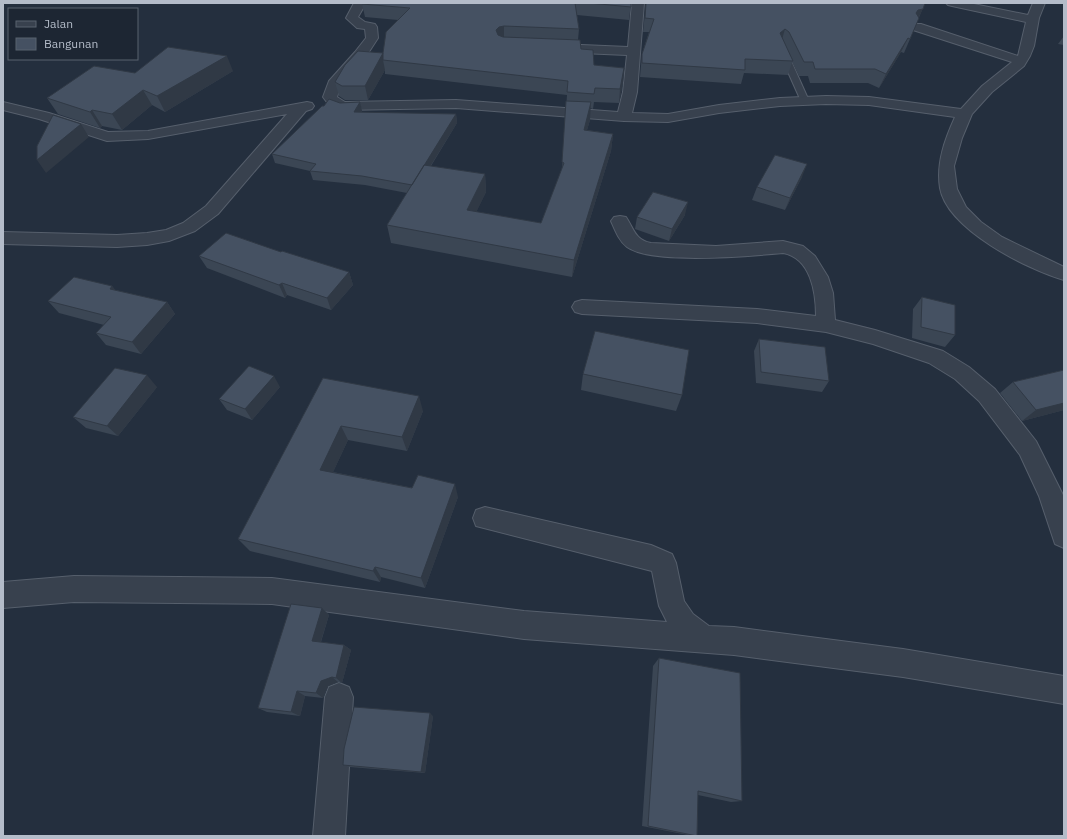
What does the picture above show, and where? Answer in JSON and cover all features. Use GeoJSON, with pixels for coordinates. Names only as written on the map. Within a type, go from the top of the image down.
{"type":"FeatureCollection","features":[{"type":"Feature","properties":{"kind":"street"},"geometry":{"type":"LineString","coordinates":[[360,3],[352,18],[361,25],[371,27],[372,38],[360,55],[334,84],[330,97],[334,102],[342,106],[456,104],[624,117],[668,118],[719,109],[780,102],[869,101],[964,114]]}},
{"type":"Feature","properties":{"kind":"street"},"geometry":{"type":"LineString","coordinates":[[624,117],[630,92],[638,3]]}},
{"type":"Feature","properties":{"kind":"street"},"geometry":{"type":"LineString","coordinates":[[952,3],[993,13],[1033,20]]}},
{"type":"Feature","properties":{"kind":"street"},"geometry":{"type":"LineString","coordinates":[[1039,3],[1033,20],[1029,44],[1021,61],[983,92],[964,114],[947,153],[947,186],[953,200],[964,216],[984,234],[1000,244],[1064,274]]}},
{"type":"Feature","properties":{"kind":"street"},"geometry":{"type":"LineString","coordinates":[[917,27],[1021,61]]}},
{"type":"Feature","properties":{"kind":"street"},"geometry":{"type":"LineString","coordinates":[[542,47],[634,51]]}},
{"type":"Feature","properties":{"kind":"street"},"geometry":{"type":"LineString","coordinates":[[3,106],[44,116],[107,137],[128,137],[148,135],[334,102]]}},
{"type":"Feature","properties":{"kind":"street"},"geometry":{"type":"LineString","coordinates":[[3,238],[117,241],[169,236],[189,227],[212,210],[301,107]]}},
{"type":"Feature","properties":{"kind":"street"},"geometry":{"type":"LineString","coordinates":[[620,220],[625,233],[630,240],[638,245],[657,250],[715,253],[783,247],[794,249],[803,254],[822,285],[826,325]]}},
{"type":"Feature","properties":{"kind":"street"},"geometry":{"type":"LineString","coordinates":[[582,307],[757,316],[826,325],[875,337],[936,357],[962,373],[987,395],[1028,448],[1051,495],[1064,536]]}},
{"type":"Feature","properties":{"kind":"street"},"geometry":{"type":"LineString","coordinates":[[486,518],[651,557],[663,563],[672,606],[683,624],[705,639]]}},
{"type":"Feature","properties":{"kind":"street"},"geometry":{"type":"LineString","coordinates":[[3,595],[74,589],[272,591],[524,625],[734,641],[903,663],[1064,690]]}},
{"type":"Feature","properties":{"kind":"street"},"geometry":{"type":"LineString","coordinates":[[329,836],[339,697]]}},
{"type":"Feature","properties":{"kind":"lane"},"geometry":{"type":"LineString","coordinates":[[780,46],[805,101]]}},
{"type":"Feature","properties":{"kind":"building"},"geometry":{"type":"Polygon","coordinates":[[[575,3],[579,29],[504,26],[499,27],[496,30],[498,35],[503,37],[580,40],[581,49],[593,50],[594,65],[624,68],[620,89],[595,88],[594,94],[567,92],[568,81],[383,60],[386,32],[410,8],[362,4],[575,3]]]}},
{"type":"Feature","properties":{"kind":"building"},"geometry":{"type":"Polygon","coordinates":[[[589,3],[631,3],[631,7],[589,3]]]}},
{"type":"Feature","properties":{"kind":"building"},"geometry":{"type":"Polygon","coordinates":[[[646,3],[925,3],[923,9],[918,10],[916,13],[919,18],[910,39],[908,38],[886,74],[875,69],[815,69],[813,62],[804,62],[789,32],[785,29],[780,33],[793,61],[745,59],[745,70],[642,63],[642,54],[654,19],[645,18],[646,3]]]}},
{"type":"Feature","properties":{"kind":"building"},"geometry":{"type":"Polygon","coordinates":[[[168,47],[227,56],[157,96],[143,90],[112,114],[92,110],[90,112],[47,98],[94,66],[135,73],[168,47]]]}},
{"type":"Feature","properties":{"kind":"building"},"geometry":{"type":"Polygon","coordinates":[[[358,51],[383,53],[365,86],[342,86],[335,82],[345,65],[358,51]]]}},
{"type":"Feature","properties":{"kind":"building"},"geometry":{"type":"Polygon","coordinates":[[[329,99],[340,103],[360,102],[354,112],[456,114],[412,185],[362,176],[310,171],[316,164],[272,154],[322,106],[324,106],[329,99]]]}},
{"type":"Feature","properties":{"kind":"building"},"geometry":{"type":"Polygon","coordinates":[[[566,101],[591,102],[584,130],[613,134],[574,260],[387,225],[424,165],[485,174],[467,210],[541,223],[564,163],[562,162],[566,101]]]}},
{"type":"Feature","properties":{"kind":"building"},"geometry":{"type":"Polygon","coordinates":[[[53,115],[81,124],[37,160],[37,146],[53,115]]]}},
{"type":"Feature","properties":{"kind":"building"},"geometry":{"type":"Polygon","coordinates":[[[775,155],[807,164],[790,198],[757,187],[775,155]]]}},
{"type":"Feature","properties":{"kind":"building"},"geometry":{"type":"Polygon","coordinates":[[[653,192],[688,202],[672,229],[637,217],[653,192]]]}},
{"type":"Feature","properties":{"kind":"building"},"geometry":{"type":"Polygon","coordinates":[[[226,233],[281,252],[282,251],[349,272],[327,298],[282,283],[279,285],[199,256],[226,233]]]}},
{"type":"Feature","properties":{"kind":"building"},"geometry":{"type":"Polygon","coordinates":[[[74,277],[112,286],[110,289],[167,302],[132,342],[96,333],[111,317],[48,301],[74,277]]]}},
{"type":"Feature","properties":{"kind":"building"},"geometry":{"type":"Polygon","coordinates":[[[922,297],[955,305],[955,335],[921,327],[922,297]]]}},
{"type":"Feature","properties":{"kind":"building"},"geometry":{"type":"Polygon","coordinates":[[[595,331],[689,350],[682,395],[583,374],[595,331]]]}},
{"type":"Feature","properties":{"kind":"building"},"geometry":{"type":"Polygon","coordinates":[[[759,339],[825,347],[829,381],[761,372],[759,339]]]}},
{"type":"Feature","properties":{"kind":"building"},"geometry":{"type":"Polygon","coordinates":[[[249,366],[274,376],[245,409],[219,399],[249,366]]]}},
{"type":"Feature","properties":{"kind":"building"},"geometry":{"type":"Polygon","coordinates":[[[115,368],[147,375],[107,426],[73,417],[115,368]]]}},
{"type":"Feature","properties":{"kind":"building"},"geometry":{"type":"Polygon","coordinates":[[[1064,370],[1064,403],[1036,410],[1013,382],[1064,370]]]}},
{"type":"Feature","properties":{"kind":"building"},"geometry":{"type":"Polygon","coordinates":[[[323,378],[419,396],[402,437],[341,426],[320,470],[412,488],[418,475],[455,484],[421,578],[375,567],[373,571],[238,539],[323,378]]]}},
{"type":"Feature","properties":{"kind":"building"},"geometry":{"type":"Polygon","coordinates":[[[291,604],[322,608],[312,641],[344,645],[336,678],[332,677],[321,681],[316,693],[297,691],[291,712],[258,708],[291,604]]]}},
{"type":"Feature","properties":{"kind":"building"},"geometry":{"type":"Polygon","coordinates":[[[659,658],[740,673],[742,801],[698,791],[697,836],[648,826],[659,658]]]}},
{"type":"Feature","properties":{"kind":"building"},"geometry":{"type":"Polygon","coordinates":[[[354,707],[430,713],[421,772],[343,765],[344,749],[354,707]]]}}]}
